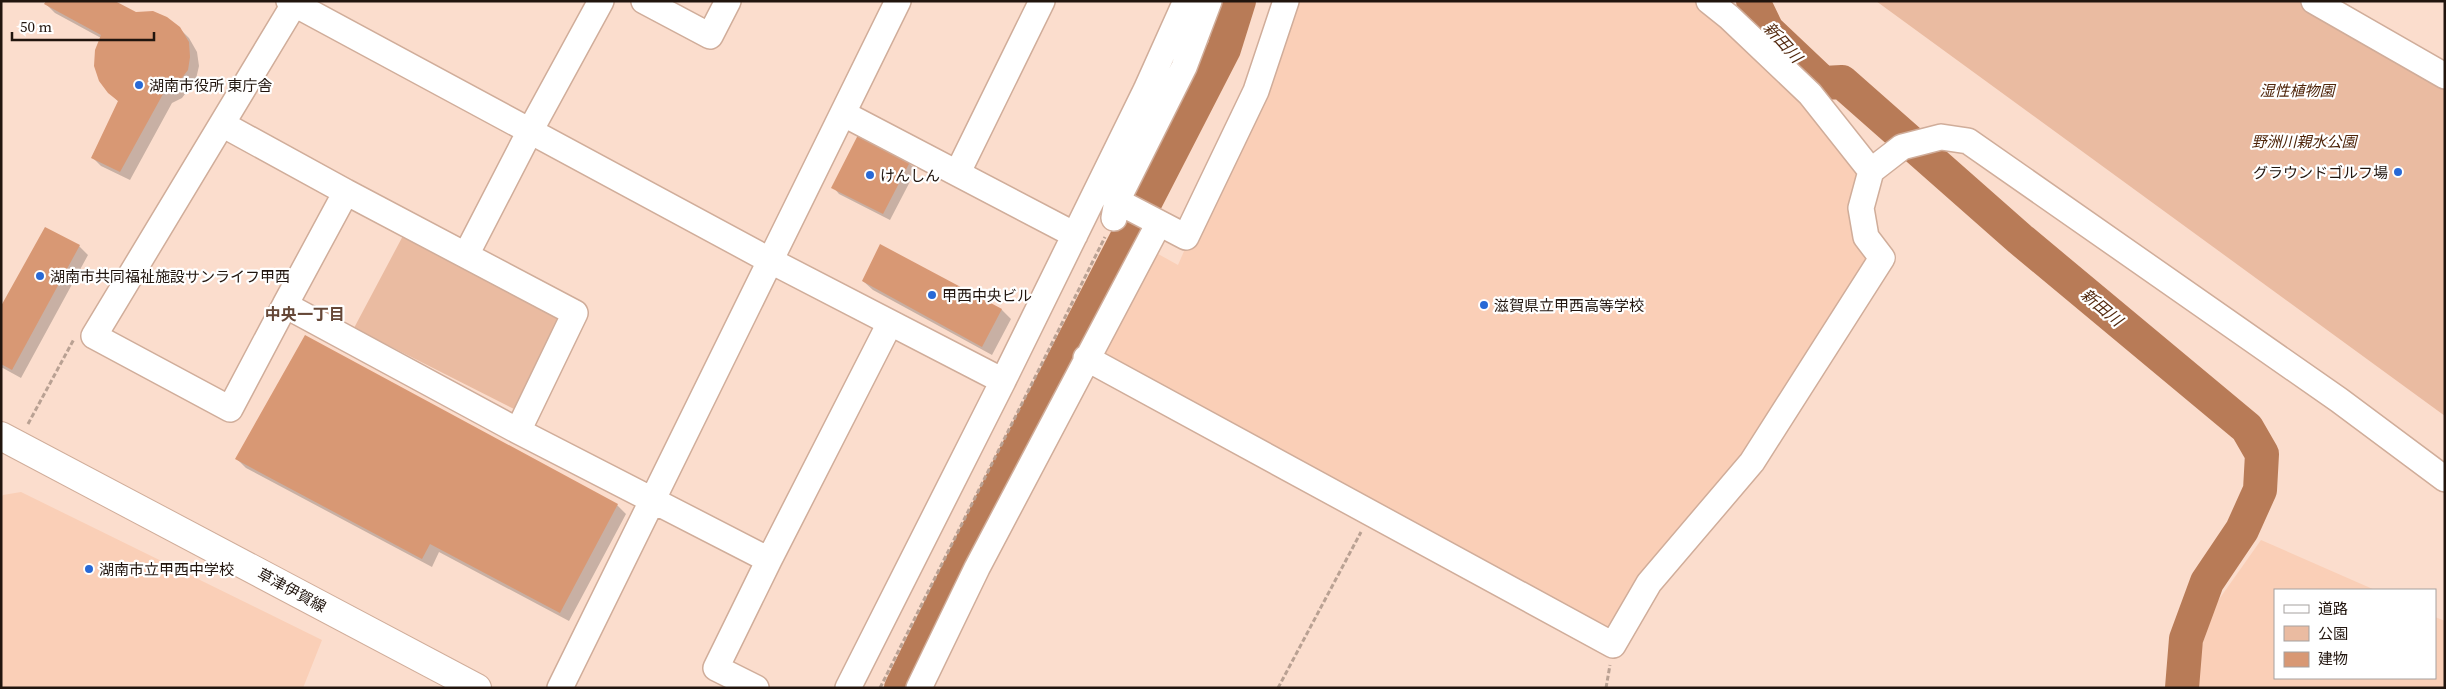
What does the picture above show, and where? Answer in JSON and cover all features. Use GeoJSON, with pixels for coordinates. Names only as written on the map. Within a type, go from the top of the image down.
{"type":"FeatureCollection","features":[{"type":"Feature","properties":{"kind":"main road","name":"草津伊賀線"},"geometry":{"type":"LineString","coordinates":[[8,436],[477,688]]}},
{"type":"Feature","properties":{"kind":"street"},"geometry":{"type":"LineString","coordinates":[[466,255],[530,131],[601,1]]}},
{"type":"Feature","properties":{"kind":"street"},"geometry":{"type":"LineString","coordinates":[[644,1],[710,36],[728,1]]}},
{"type":"Feature","properties":{"kind":"street"},"geometry":{"type":"LineString","coordinates":[[560,688],[654,501],[898,1]]}},
{"type":"Feature","properties":{"kind":"street"},"geometry":{"type":"LineString","coordinates":[[958,172],[1042,1]]}},
{"type":"Feature","properties":{"kind":"street"},"geometry":{"type":"LineString","coordinates":[[848,688],[1075,235],[1146,90],[1186,1]]}},
{"type":"Feature","properties":{"kind":"street"},"geometry":{"type":"LineString","coordinates":[[1209,1],[1184,67],[1118,208],[1155,221],[1186,237],[1256,91],[1286,1]]}},
{"type":"Feature","properties":{"kind":"street"},"geometry":{"type":"LineString","coordinates":[[1709,1],[1729,17],[1810,94],[1871,171]]}},
{"type":"Feature","properties":{"kind":"street"},"geometry":{"type":"LineString","coordinates":[[2314,1],[2445,76]]}},
{"type":"Feature","properties":{"kind":"street"},"geometry":{"type":"LineString","coordinates":[[346,192],[285,305],[238,413],[94,336],[293,2],[771,261],[1003,381]]}},
{"type":"Feature","properties":{"kind":"street"},"geometry":{"type":"LineString","coordinates":[[844,114],[958,172],[1075,235]]}},
{"type":"Feature","properties":{"kind":"street"},"geometry":{"type":"LineString","coordinates":[[222,124],[575,313],[518,431]]}},
{"type":"Feature","properties":{"kind":"street"},"geometry":{"type":"LineString","coordinates":[[1086,358],[1372,512],[1613,645],[1649,583],[1752,462],[1882,258],[1866,237],[1861,208],[1871,171],[1902,147],[1941,137],[1968,141],[2338,400],[2445,479]]}},
{"type":"Feature","properties":{"kind":"street"},"geometry":{"type":"LineString","coordinates":[[919,688],[1155,221]]}},
{"type":"Feature","properties":{"kind":"street"},"geometry":{"type":"LineString","coordinates":[[285,305],[518,431],[769,560]]}},
{"type":"Feature","properties":{"kind":"street"},"geometry":{"type":"LineString","coordinates":[[756,688],[716,668],[890,324]]}},
{"type":"Feature","properties":{"kind":"path"},"geometry":{"type":"LineString","coordinates":[[880,688],[1118,208]]}},
{"type":"Feature","properties":{"kind":"path"},"geometry":{"type":"LineString","coordinates":[[95,271],[110,279]]}},
{"type":"Feature","properties":{"kind":"path"},"geometry":{"type":"LineString","coordinates":[[8,436],[65,355]]}},
{"type":"Feature","properties":{"kind":"path"},"geometry":{"type":"LineString","coordinates":[[1278,688],[1372,512]]}},
{"type":"Feature","properties":{"kind":"shaded area","name":"滋賀県立甲西高等学校"},"geometry":{"type":"Polygon","coordinates":[[[1286,1],[1694,1],[1737,36],[1790,89],[1859,172],[1874,263],[1745,456],[1615,635],[1108,359],[1101,346],[1151,250],[1178,265],[1272,49],[1286,1]]]}},
{"type":"Feature","properties":{"kind":"shaded area","name":"湖南市立甲西中学校"},"geometry":{"type":"Polygon","coordinates":[[[21,492],[322,640],[303,688],[1,688],[1,498],[3,495],[21,492]]]}},
{"type":"Feature","properties":{"kind":"shaded area"},"geometry":{"type":"Polygon","coordinates":[[[2261,540],[2373,589],[2274,589],[2274,679],[2436,679],[2436,617],[2445,621],[2445,688],[2196,688],[2195,668],[2215,605],[2261,540]]]}},
{"type":"Feature","properties":{"kind":"green space","name":"野洲川親水公園"},"geometry":{"type":"Polygon","coordinates":[[[1876,1],[2342,1],[2445,62],[2445,416],[1876,1]]]}},
{"type":"Feature","properties":{"kind":"green space"},"geometry":{"type":"Polygon","coordinates":[[[405,232],[560,310],[563,323],[518,411],[354,328],[405,232]]]}},
{"type":"Feature","properties":{"kind":"building","name":"湖南市役所 東庁舎"},"geometry":{"type":"Polygon","coordinates":[[[46,1],[115,1],[136,12],[153,11],[167,17],[180,27],[189,42],[190,57],[188,70],[173,89],[163,94],[120,172],[91,158],[118,101],[108,93],[99,81],[94,66],[95,50],[101,35],[44,4],[46,1]]]}},
{"type":"Feature","properties":{"kind":"building","name":"けんしん"},"geometry":{"type":"Polygon","coordinates":[[[858,135],[910,162],[883,214],[831,188],[858,135]]]}},
{"type":"Feature","properties":{"kind":"building","name":"湖南市共同福祉施設サンライフ甲西"},"geometry":{"type":"Polygon","coordinates":[[[45,227],[80,245],[12,370],[1,364],[1,306],[45,227]]]}},
{"type":"Feature","properties":{"kind":"building","name":"甲西中央ビル"},"geometry":{"type":"Polygon","coordinates":[[[880,244],[1002,309],[982,347],[862,281],[880,244]]]}},
{"type":"Feature","properties":{"kind":"building"},"geometry":{"type":"Polygon","coordinates":[[[305,335],[618,504],[560,613],[430,544],[422,559],[235,459],[305,335]]]}},
{"type":"Feature","properties":{"kind":"waterway"},"geometry":{"type":"LineString","coordinates":[[901,688],[1008,469],[1224,49],[1239,1]]}},
{"type":"Feature","properties":{"kind":"waterway","name":"新田川"},"geometry":{"type":"LineString","coordinates":[[1753,1],[1767,30],[1823,83],[1842,82],[2020,239],[2247,428],[2262,454],[2260,490],[2242,530],[2207,582],[2186,639],[2182,688]]}},
{"type":"Feature","properties":{"kind":"place","name":"湖南市役所 東庁舎"},"geometry":{"type":"Point","coordinates":[139,85]}},
{"type":"Feature","properties":{"kind":"place","name":"グラウンドゴルフ場"},"geometry":{"type":"Point","coordinates":[2398,172]}},
{"type":"Feature","properties":{"kind":"place","name":"けんしん"},"geometry":{"type":"Point","coordinates":[870,175]}},
{"type":"Feature","properties":{"kind":"place","name":"湖南市共同福祉施設サンライフ甲西"},"geometry":{"type":"Point","coordinates":[40,276]}},
{"type":"Feature","properties":{"kind":"place","name":"甲西中央ビル"},"geometry":{"type":"Point","coordinates":[932,295]}},
{"type":"Feature","properties":{"kind":"place","name":"滋賀県立甲西高等学校"},"geometry":{"type":"Point","coordinates":[1484,305]}},
{"type":"Feature","properties":{"kind":"place","name":"湖南市立甲西中学校"},"geometry":{"type":"Point","coordinates":[89,569]}},
{"type":"Feature","properties":{"kind":"district","name":"中央一丁目"},"geometry":{"type":"Point","coordinates":[305,314]}},
{"type":"Feature","properties":{"kind":"park label","name":"湿性植物園"},"geometry":{"type":"Point","coordinates":[2297,90]}}]}
